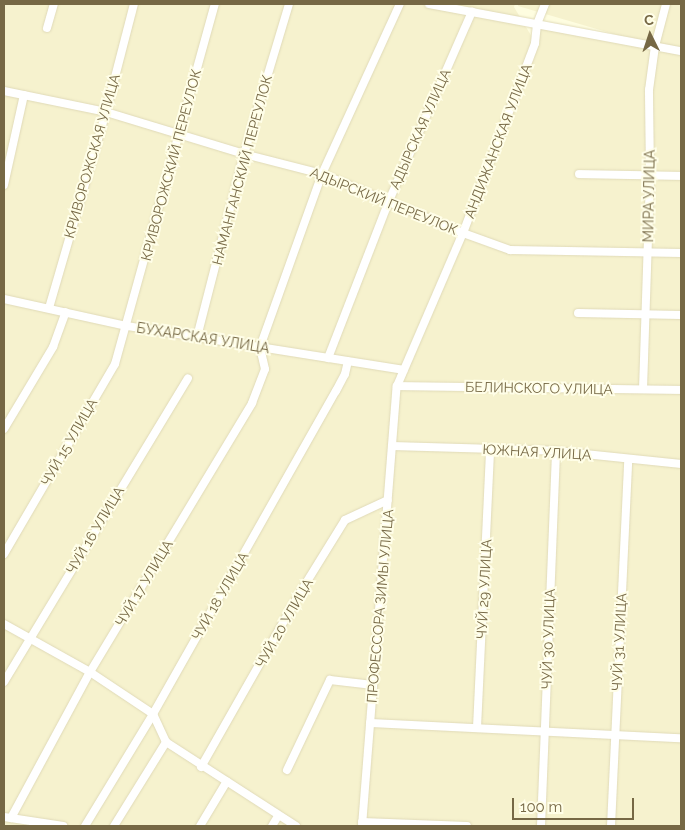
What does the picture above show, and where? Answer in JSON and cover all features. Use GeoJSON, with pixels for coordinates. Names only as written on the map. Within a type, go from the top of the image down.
{"type":"FeatureCollection","features":[{"type":"Feature","properties":{"kind":"street"},"geometry":{"type":"LineString","coordinates":[[47,28],[54,4]]}},
{"type":"Feature","properties":{"kind":"street","name":"КРИВОРОЖСКАЯ УЛИЦА"},"geometry":{"type":"LineString","coordinates":[[49,308],[106,112],[134,4]]}},
{"type":"Feature","properties":{"kind":"street","name":"КРИВОРОЖСКИЙ ПЕРЕУЛОК"},"geometry":{"type":"LineString","coordinates":[[127,326],[215,4]]}},
{"type":"Feature","properties":{"kind":"street","name":"НАМАНГАНСКИЙ ПЕРЕУЛОК"},"geometry":{"type":"LineString","coordinates":[[197,337],[244,154],[289,4]]}},
{"type":"Feature","properties":{"kind":"street"},"geometry":{"type":"LineString","coordinates":[[260,347],[322,174],[400,4]]}},
{"type":"Feature","properties":{"kind":"street"},"geometry":{"type":"LineString","coordinates":[[429,4],[681,51]]}},
{"type":"Feature","properties":{"kind":"street"},"geometry":{"type":"LineString","coordinates":[[481,14],[482,4]]}},
{"type":"Feature","properties":{"kind":"street","name":"АНДИЖАНСКАЯ УЛИЦА"},"geometry":{"type":"LineString","coordinates":[[397,386],[463,233],[535,43],[537,24],[545,4]]}},
{"type":"Feature","properties":{"kind":"street","name":"МИРА УЛИЦА"},"geometry":{"type":"LineString","coordinates":[[644,389],[650,176],[649,90],[655,46],[666,4]]}},
{"type":"Feature","properties":{"kind":"street","name":"АДЫРСКАЯ УЛИЦА"},"geometry":{"type":"LineString","coordinates":[[328,358],[388,203],[472,12]]}},
{"type":"Feature","properties":{"kind":"street","name":"АДЫРСКИЙ ПЕРЕУЛОК"},"geometry":{"type":"LineString","coordinates":[[4,91],[106,112],[181,133],[244,154],[322,174],[388,203],[510,250],[648,254],[681,253]]}},
{"type":"Feature","properties":{"kind":"street"},"geometry":{"type":"LineString","coordinates":[[4,185],[24,95]]}},
{"type":"Feature","properties":{"kind":"street"},"geometry":{"type":"LineString","coordinates":[[579,174],[681,176]]}},
{"type":"Feature","properties":{"kind":"street","name":"БУХАРСКАЯ УЛИЦА"},"geometry":{"type":"LineString","coordinates":[[4,299],[127,326],[404,370]]}},
{"type":"Feature","properties":{"kind":"street"},"geometry":{"type":"LineString","coordinates":[[4,429],[53,347],[66,312]]}},
{"type":"Feature","properties":{"kind":"street"},"geometry":{"type":"LineString","coordinates":[[578,313],[681,315]]}},
{"type":"Feature","properties":{"kind":"street","name":"ЧУЙ 15 УЛИЦА"},"geometry":{"type":"LineString","coordinates":[[4,554],[115,364],[127,326]]}},
{"type":"Feature","properties":{"kind":"street","name":"ЧУЙ 17 УЛИЦА"},"geometry":{"type":"LineString","coordinates":[[8,818],[90,672],[252,403],[265,369],[260,347]]}},
{"type":"Feature","properties":{"kind":"street","name":"ЧУЙ 18 УЛИЦА"},"geometry":{"type":"LineString","coordinates":[[85,826],[153,714],[336,391],[345,374],[348,361]]}},
{"type":"Feature","properties":{"kind":"street","name":"ЧУЙ 16 УЛИЦА"},"geometry":{"type":"LineString","coordinates":[[4,682],[188,378]]}},
{"type":"Feature","properties":{"kind":"street","name":"БЕЛИНСКОГО УЛИЦА"},"geometry":{"type":"LineString","coordinates":[[397,386],[681,390]]}},
{"type":"Feature","properties":{"kind":"street","name":"ПРОФЕССОРА ЗИМЫ УЛИЦА"},"geometry":{"type":"LineString","coordinates":[[362,824],[397,386]]}},
{"type":"Feature","properties":{"kind":"street","name":"ЮЖНАЯ УЛИЦА"},"geometry":{"type":"LineString","coordinates":[[392,446],[556,451],[681,464]]}},
{"type":"Feature","properties":{"kind":"street","name":"ЧУЙ 29 УЛИЦА"},"geometry":{"type":"LineString","coordinates":[[477,728],[490,450]]}},
{"type":"Feature","properties":{"kind":"street","name":"ЧУЙ 30 УЛИЦА"},"geometry":{"type":"LineString","coordinates":[[540,826],[556,451]]}},
{"type":"Feature","properties":{"kind":"street","name":"ЧУЙ 31 УЛИЦА"},"geometry":{"type":"LineString","coordinates":[[611,826],[628,459]]}},
{"type":"Feature","properties":{"kind":"street","name":"ЧУЙ 20 УЛИЦА"},"geometry":{"type":"LineString","coordinates":[[201,766],[298,596],[345,520],[388,500]]}},
{"type":"Feature","properties":{"kind":"street"},"geometry":{"type":"LineString","coordinates":[[4,624],[90,672],[153,714],[166,742],[296,826]]}},
{"type":"Feature","properties":{"kind":"street"},"geometry":{"type":"LineString","coordinates":[[287,770],[330,680],[373,685]]}},
{"type":"Feature","properties":{"kind":"street"},"geometry":{"type":"LineString","coordinates":[[370,723],[681,738]]}},
{"type":"Feature","properties":{"kind":"street"},"geometry":{"type":"LineString","coordinates":[[114,826],[166,742]]}},
{"type":"Feature","properties":{"kind":"street"},"geometry":{"type":"LineString","coordinates":[[200,826],[227,781]]}},
{"type":"Feature","properties":{"kind":"street"},"geometry":{"type":"LineString","coordinates":[[272,826],[278,816]]}},
{"type":"Feature","properties":{"kind":"street"},"geometry":{"type":"LineString","coordinates":[[8,818],[63,826]]}},
{"type":"Feature","properties":{"kind":"street"},"geometry":{"type":"LineString","coordinates":[[362,824],[467,826]]}},
{"type":"Feature","properties":{"kind":"shaded area"},"geometry":{"type":"Polygon","coordinates":[[[4,4],[515,4],[514,7],[535,42],[537,24],[648,44],[518,6],[518,4],[681,4],[681,826],[4,826],[4,4]]]}}]}
